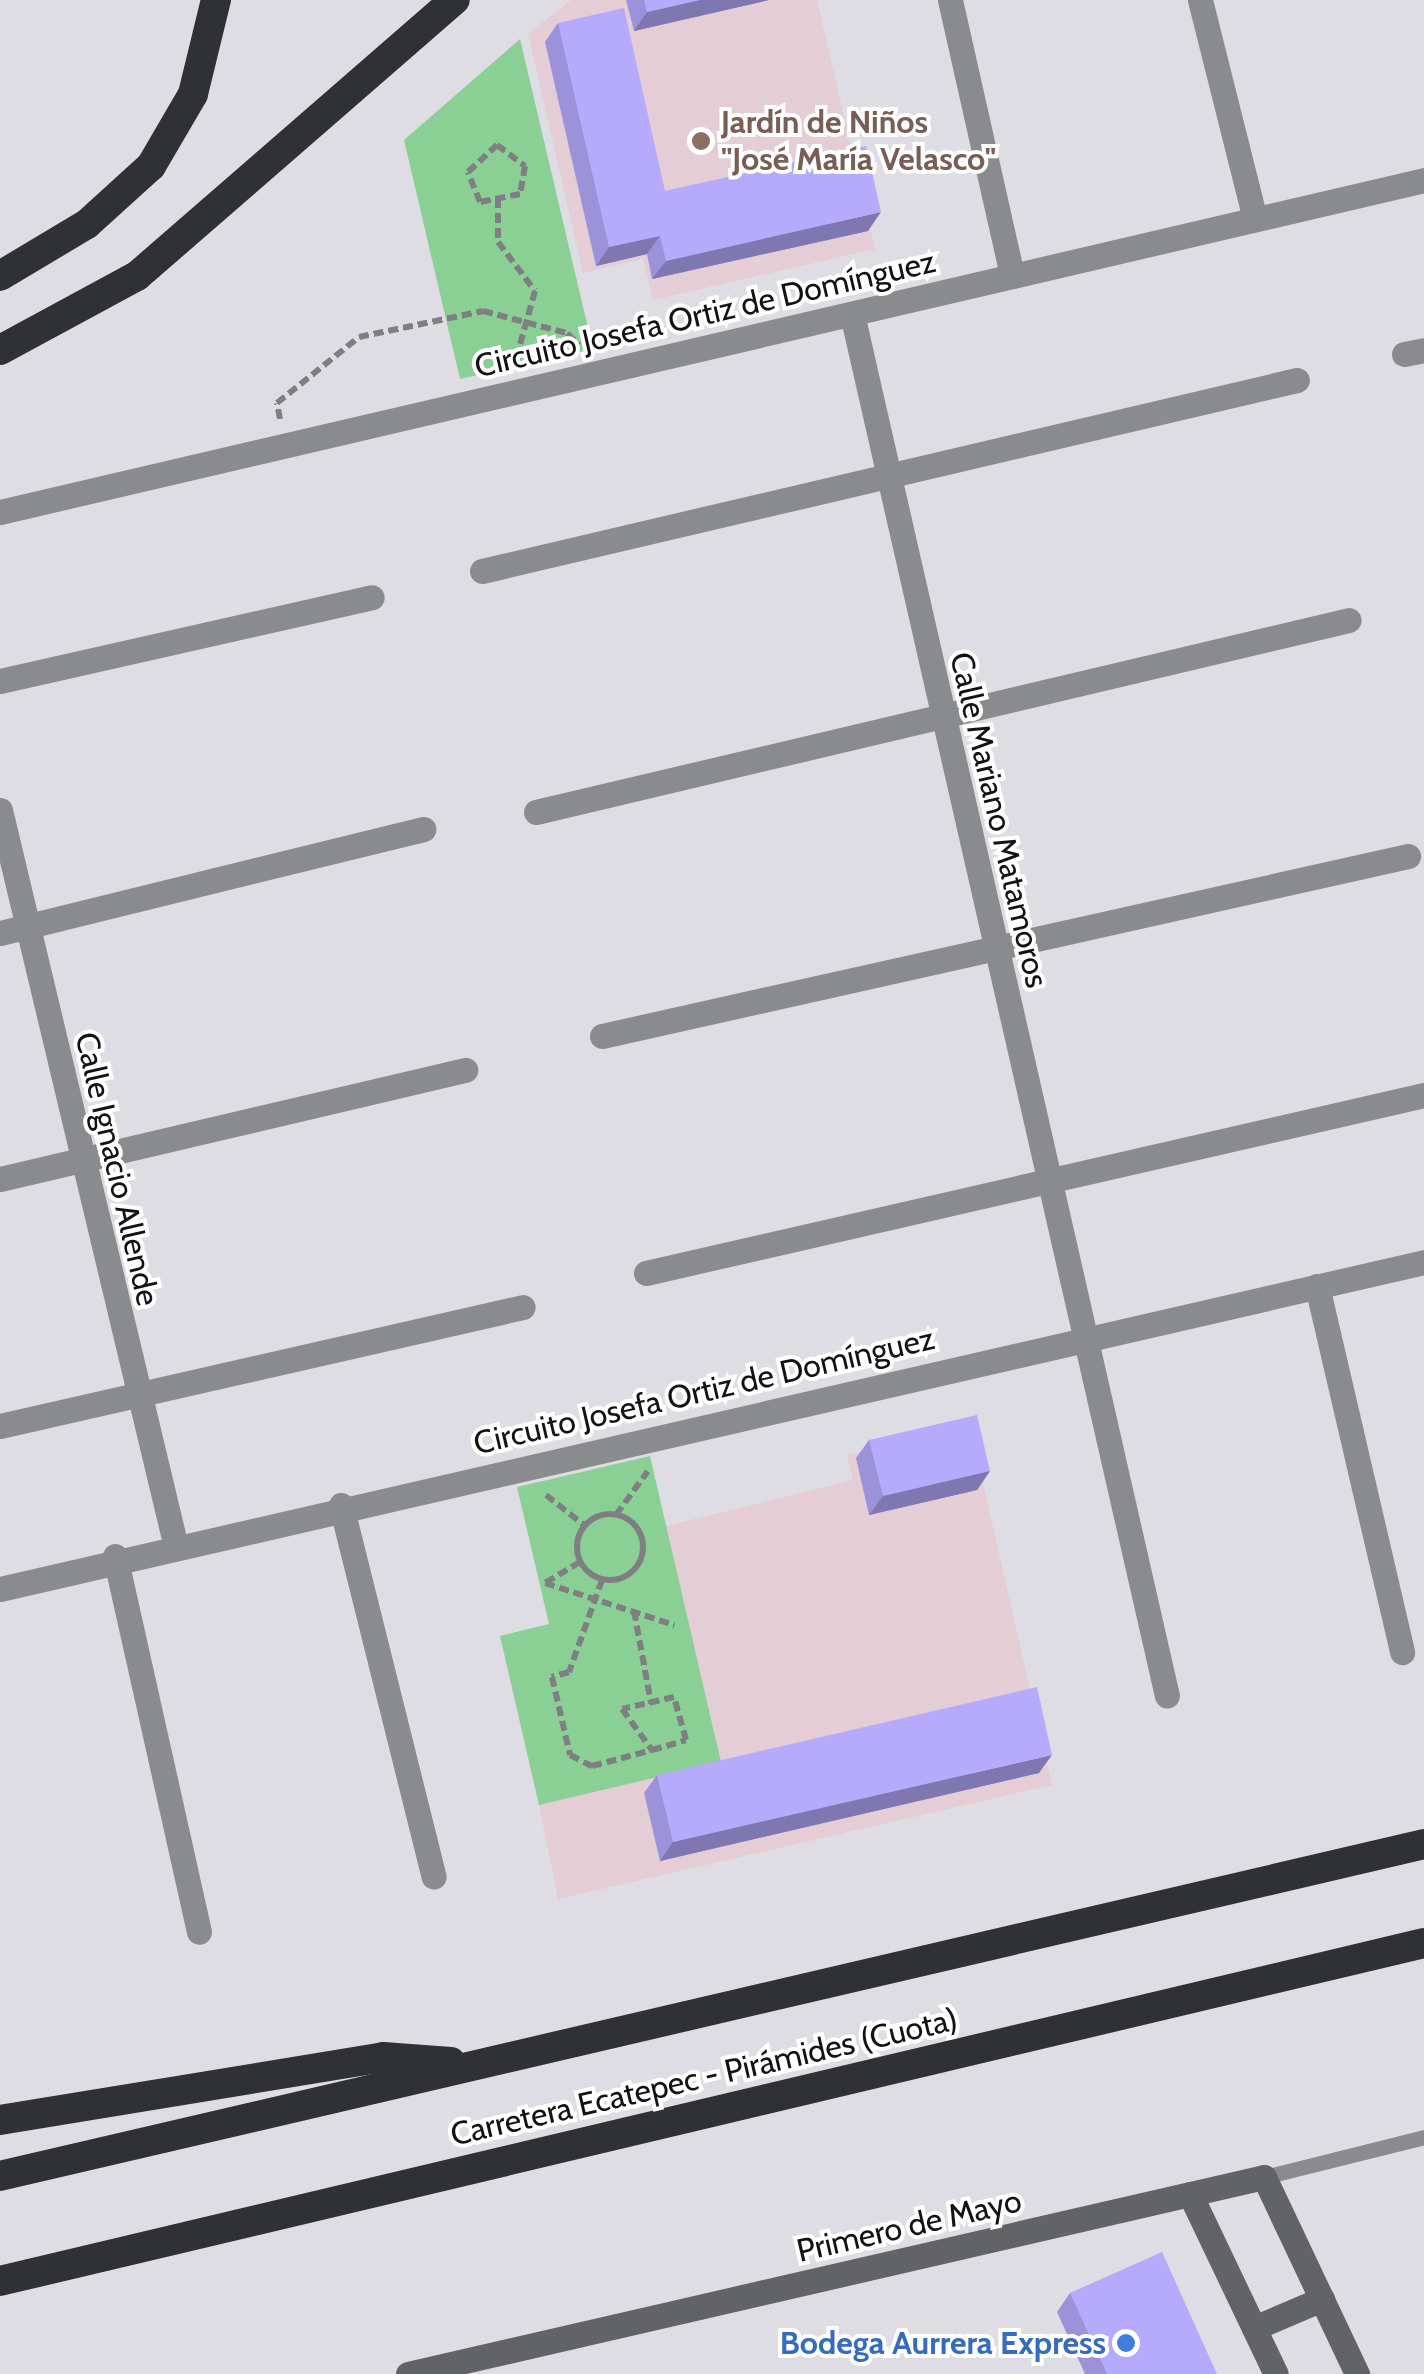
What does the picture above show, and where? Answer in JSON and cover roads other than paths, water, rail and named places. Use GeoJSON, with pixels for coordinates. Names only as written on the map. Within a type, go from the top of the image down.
{"type":"FeatureCollection","features":[{"type":"Feature","properties":{"kind":"highway"},"geometry":{"type":"LineString","coordinates":[[0,276],[86,224],[150,166],[193,94],[216,0]]}},
{"type":"Feature","properties":{"kind":"highway"},"geometry":{"type":"LineString","coordinates":[[0,350],[137,276],[454,0]]}},
{"type":"Feature","properties":{"kind":"highway","name":"Carretera Ecatepec - Pirámides (Cuota)"},"geometry":{"type":"LineString","coordinates":[[0,2176],[1424,1844]]}},
{"type":"Feature","properties":{"kind":"highway","name":"Carretera Ecatepec - Pirámides (Cuota)"},"geometry":{"type":"LineString","coordinates":[[0,2280],[1424,1942]]}},
{"type":"Feature","properties":{"kind":"highway"},"geometry":{"type":"LineString","coordinates":[[0,2120],[384,2058],[484,2064]]}},
{"type":"Feature","properties":{"kind":"main road","name":"Primero de Mayo"},"geometry":{"type":"LineString","coordinates":[[408,2374],[1264,2177]]}},
{"type":"Feature","properties":{"kind":"main road"},"geometry":{"type":"LineString","coordinates":[[1264,2177],[1357,2374]]}},
{"type":"Feature","properties":{"kind":"main road"},"geometry":{"type":"LineString","coordinates":[[1190,2194],[1276,2374]]}},
{"type":"Feature","properties":{"kind":"main road"},"geometry":{"type":"LineString","coordinates":[[1254,2328],[1322,2300]]}},
{"type":"Feature","properties":{"kind":"street"},"geometry":{"type":"LineString","coordinates":[[950,0],[1012,276]]}},
{"type":"Feature","properties":{"kind":"street"},"geometry":{"type":"LineString","coordinates":[[1200,0],[1254,219]]}},
{"type":"Feature","properties":{"kind":"street","name":"Circuito Josefa Ortiz de Domínguez"},"geometry":{"type":"LineString","coordinates":[[0,512],[1424,180]]}},
{"type":"Feature","properties":{"kind":"street","name":"Calle Mariano Matamoros"},"geometry":{"type":"LineString","coordinates":[[852,314],[1046,1181],[1167,1696]]}},
{"type":"Feature","properties":{"kind":"street"},"geometry":{"type":"LineString","coordinates":[[482,571],[1297,380]]}},
{"type":"Feature","properties":{"kind":"street"},"geometry":{"type":"LineString","coordinates":[[0,682],[372,597]]}},
{"type":"Feature","properties":{"kind":"street"},"geometry":{"type":"LineString","coordinates":[[536,812],[1350,620]]}},
{"type":"Feature","properties":{"kind":"street","name":"Calle Ignacio Allende"},"geometry":{"type":"LineString","coordinates":[[0,810],[80,1159],[175,1543]]}},
{"type":"Feature","properties":{"kind":"street"},"geometry":{"type":"LineString","coordinates":[[0,933],[423,829]]}},
{"type":"Feature","properties":{"kind":"street"},"geometry":{"type":"LineString","coordinates":[[602,1036],[1408,856]]}},
{"type":"Feature","properties":{"kind":"street"},"geometry":{"type":"LineString","coordinates":[[0,1178],[464,1070]]}},
{"type":"Feature","properties":{"kind":"street"},"geometry":{"type":"LineString","coordinates":[[646,1273],[1424,1095]]}},
{"type":"Feature","properties":{"kind":"street","name":"Circuito Josefa Ortiz de Domínguez"},"geometry":{"type":"LineString","coordinates":[[0,1588],[115,1556],[1424,1262]]}},
{"type":"Feature","properties":{"kind":"street"},"geometry":{"type":"LineString","coordinates":[[1318,1286],[1402,1652]]}},
{"type":"Feature","properties":{"kind":"street"},"geometry":{"type":"LineString","coordinates":[[0,1426],[523,1307]]}},
{"type":"Feature","properties":{"kind":"street"},"geometry":{"type":"LineString","coordinates":[[341,1505],[434,1877]]}},
{"type":"Feature","properties":{"kind":"street"},"geometry":{"type":"LineString","coordinates":[[115,1556],[199,1932]]}},
{"type":"Feature","properties":{"kind":"lane","name":"Primero de Mayo"},"geometry":{"type":"LineString","coordinates":[[1264,2177],[1424,2137]]}},
{"type":"Feature","properties":{"kind":"place","name":"Jardín de Niños \"José María Velasco\""},"geometry":{"type":"Point","coordinates":[701,141]}},
{"type":"Feature","properties":{"kind":"place","name":"Bodega Aurrera Express"},"geometry":{"type":"Point","coordinates":[1126,2343]}}]}
